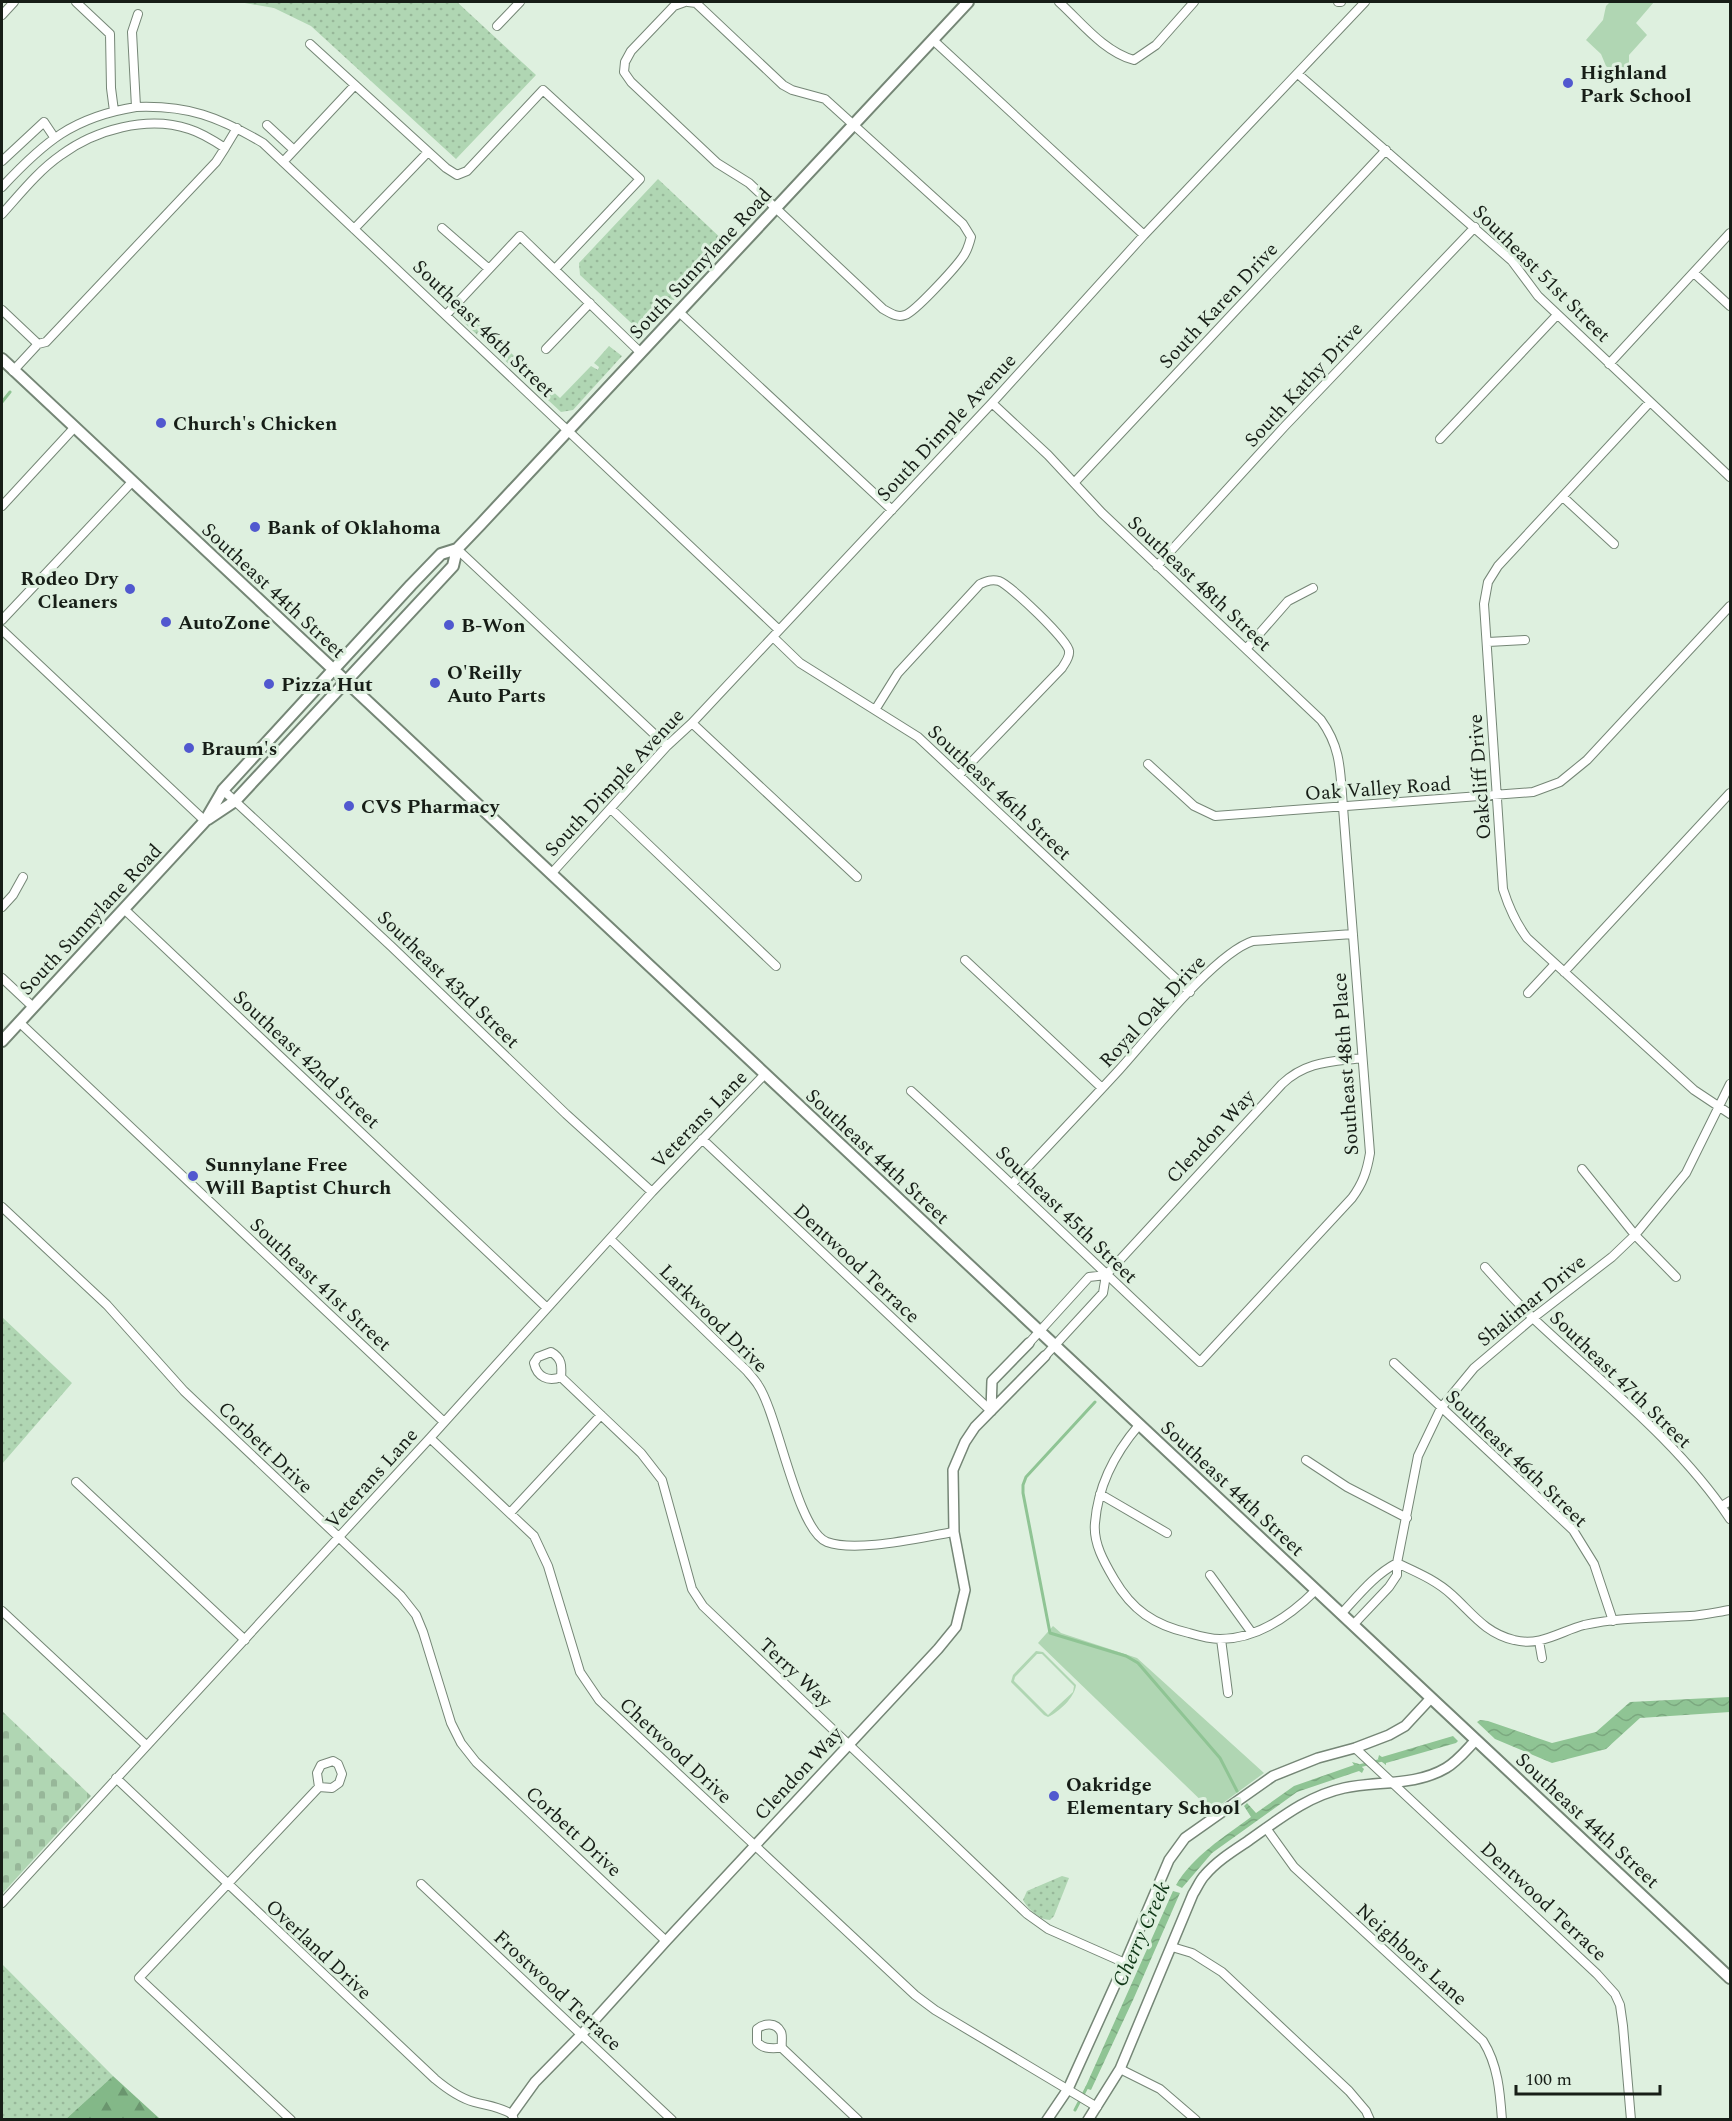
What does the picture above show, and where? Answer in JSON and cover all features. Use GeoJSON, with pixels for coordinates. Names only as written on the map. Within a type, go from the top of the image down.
{"type":"FeatureCollection","features":[{"type":"Feature","properties":{"kind":"main road","name":"South Sunnylane Road"},"geometry":{"type":"LineString","coordinates":[[2,1041],[205,821],[223,790],[333,669],[441,554],[457,549],[968,2]]}},
{"type":"Feature","properties":{"kind":"main road","name":"Southeast 44th Street"},"geometry":{"type":"LineString","coordinates":[[2,359],[1731,1978]]}},
{"type":"Feature","properties":{"kind":"main road","name":"South Sunnylane Road"},"geometry":{"type":"LineString","coordinates":[[205,821],[235,801],[347,682],[453,566],[457,549]]}},
{"type":"Feature","properties":{"kind":"street"},"geometry":{"type":"LineString","coordinates":[[2,15],[14,2]]}},
{"type":"Feature","properties":{"kind":"street"},"geometry":{"type":"LineString","coordinates":[[76,2],[110,34],[111,88],[114,111]]}},
{"type":"Feature","properties":{"kind":"street"},"geometry":{"type":"LineString","coordinates":[[497,26],[520,2]]}},
{"type":"Feature","properties":{"kind":"street"},"geometry":{"type":"LineString","coordinates":[[687,2],[696,3],[783,85],[792,90],[825,99],[963,224],[970,237],[969,245],[962,258],[906,315],[893,315],[883,309],[749,183],[717,163],[631,82],[624,72],[625,62],[632,51],[674,6],[687,2]]}},
{"type":"Feature","properties":{"kind":"street"},"geometry":{"type":"LineString","coordinates":[[1059,2],[1106,45],[1122,57],[1134,60],[1156,45],[1194,2]]}},
{"type":"Feature","properties":{"kind":"street","name":"South Dimple Avenue"},"geometry":{"type":"LineString","coordinates":[[551,874],[667,746],[692,723],[993,402],[1144,235],[1365,2]]}},
{"type":"Feature","properties":{"kind":"street"},"geometry":{"type":"LineString","coordinates":[[136,107],[132,32],[138,14]]}},
{"type":"Feature","properties":{"kind":"street"},"geometry":{"type":"LineString","coordinates":[[933,40],[1144,235]]}},
{"type":"Feature","properties":{"kind":"street"},"geometry":{"type":"LineString","coordinates":[[310,44],[452,173],[462,175],[543,90],[640,179],[555,269]]}},
{"type":"Feature","properties":{"kind":"street","name":"Southeast 51st Street"},"geometry":{"type":"LineString","coordinates":[[1298,74],[1512,261],[1538,296],[1557,315],[1731,477]]}},
{"type":"Feature","properties":{"kind":"street"},"geometry":{"type":"LineString","coordinates":[[283,162],[355,85]]}},
{"type":"Feature","properties":{"kind":"street","name":"Southeast 46th Street"},"geometry":{"type":"LineString","coordinates":[[2,187],[32,155],[54,137],[75,125],[114,111],[136,107],[170,108],[203,113],[237,128],[263,143],[779,630]]}},
{"type":"Feature","properties":{"kind":"street"},"geometry":{"type":"LineString","coordinates":[[2,161],[44,122],[54,137]]}},
{"type":"Feature","properties":{"kind":"street"},"geometry":{"type":"LineString","coordinates":[[2,214],[60,156],[78,144],[104,132],[133,125],[158,124],[186,128],[206,136],[225,148]]}},
{"type":"Feature","properties":{"kind":"street"},"geometry":{"type":"LineString","coordinates":[[267,125],[294,150]]}},
{"type":"Feature","properties":{"kind":"street"},"geometry":{"type":"LineString","coordinates":[[14,371],[38,344],[46,342],[216,162],[237,128]]}},
{"type":"Feature","properties":{"kind":"street","name":"South Karen Drive"},"geometry":{"type":"LineString","coordinates":[[1074,483],[1386,150]]}},
{"type":"Feature","properties":{"kind":"street"},"geometry":{"type":"LineString","coordinates":[[354,229],[428,152]]}},
{"type":"Feature","properties":{"kind":"street","name":"South Kathy Drive"},"geometry":{"type":"LineString","coordinates":[[1157,566],[1284,427],[1475,227]]}},
{"type":"Feature","properties":{"kind":"street"},"geometry":{"type":"LineString","coordinates":[[442,228],[489,269]]}},
{"type":"Feature","properties":{"kind":"street"},"geometry":{"type":"LineString","coordinates":[[1609,364],[1731,233]]}},
{"type":"Feature","properties":{"kind":"street"},"geometry":{"type":"LineString","coordinates":[[446,315],[520,236],[641,352]]}},
{"type":"Feature","properties":{"kind":"street"},"geometry":{"type":"LineString","coordinates":[[1694,273],[1731,306]]}},
{"type":"Feature","properties":{"kind":"street"},"geometry":{"type":"LineString","coordinates":[[546,349],[590,303]]}},
{"type":"Feature","properties":{"kind":"street"},"geometry":{"type":"LineString","coordinates":[[2,310],[38,344]]}},
{"type":"Feature","properties":{"kind":"street"},"geometry":{"type":"LineString","coordinates":[[679,312],[892,510]]}},
{"type":"Feature","properties":{"kind":"street"},"geometry":{"type":"LineString","coordinates":[[1440,439],[1557,315]]}},
{"type":"Feature","properties":{"kind":"street","name":"Southeast 48th Street"},"geometry":{"type":"LineString","coordinates":[[993,402],[1102,513],[1321,720],[1336,745],[1343,807]]}},
{"type":"Feature","properties":{"kind":"street","name":"Oakcliff Drive"},"geometry":{"type":"LineString","coordinates":[[1650,402],[1492,574],[1488,582],[1484,604],[1503,889],[1509,910],[1527,938],[1686,1083],[1731,1114]]}},
{"type":"Feature","properties":{"kind":"street"},"geometry":{"type":"LineString","coordinates":[[2,506],[74,428]]}},
{"type":"Feature","properties":{"kind":"street"},"geometry":{"type":"LineString","coordinates":[[2,620],[132,482]]}},
{"type":"Feature","properties":{"kind":"street"},"geometry":{"type":"LineString","coordinates":[[1563,497],[1614,544]]}},
{"type":"Feature","properties":{"kind":"street"},"geometry":{"type":"LineString","coordinates":[[457,549],[667,746]]}},
{"type":"Feature","properties":{"kind":"street"},"geometry":{"type":"LineString","coordinates":[[875,710],[898,674],[980,584],[993,580],[1007,586],[1063,638],[1069,650],[1069,656],[1062,668],[959,775]]}},
{"type":"Feature","properties":{"kind":"street"},"geometry":{"type":"LineString","coordinates":[[1246,649],[1288,601],[1313,588]]}},
{"type":"Feature","properties":{"kind":"street","name":"Oak Valley Road"},"geometry":{"type":"LineString","coordinates":[[1148,764],[1194,806],[1215,816],[1533,792],[1560,782],[1578,769],[1731,606]]}},
{"type":"Feature","properties":{"kind":"street"},"geometry":{"type":"LineString","coordinates":[[2,630],[205,821]]}},
{"type":"Feature","properties":{"kind":"street","name":"Southeast 46th Street"},"geometry":{"type":"LineString","coordinates":[[773,637],[800,663],[918,737],[1190,992]]}},
{"type":"Feature","properties":{"kind":"street"},"geometry":{"type":"LineString","coordinates":[[1488,642],[1525,640]]}},
{"type":"Feature","properties":{"kind":"street"},"geometry":{"type":"LineString","coordinates":[[692,723],[857,877]]}},
{"type":"Feature","properties":{"kind":"street","name":"Southeast 43rd Street"},"geometry":{"type":"LineString","coordinates":[[223,790],[392,947],[566,1114],[652,1192]]}},
{"type":"Feature","properties":{"kind":"street"},"geometry":{"type":"LineString","coordinates":[[1564,972],[1731,794]]}},
{"type":"Feature","properties":{"kind":"street","name":"Southeast 48th Place"},"geometry":{"type":"LineString","coordinates":[[1200,1362],[1352,1198],[1363,1184],[1368,1169],[1370,1153],[1343,807]]}},
{"type":"Feature","properties":{"kind":"street"},"geometry":{"type":"LineString","coordinates":[[610,809],[776,966]]}},
{"type":"Feature","properties":{"kind":"street"},"geometry":{"type":"LineString","coordinates":[[2,907],[13,895],[23,878]]}},
{"type":"Feature","properties":{"kind":"street","name":"Southeast 42nd Street"},"geometry":{"type":"LineString","coordinates":[[124,909],[546,1308]]}},
{"type":"Feature","properties":{"kind":"street","name":"Royal Oak Drive"},"geometry":{"type":"LineString","coordinates":[[1013,1184],[1190,992],[1226,957],[1242,945],[1253,941],[1353,934]]}},
{"type":"Feature","properties":{"kind":"street"},"geometry":{"type":"LineString","coordinates":[[965,960],[1102,1088]]}},
{"type":"Feature","properties":{"kind":"street"},"geometry":{"type":"LineString","coordinates":[[1528,993],[1555,964]]}},
{"type":"Feature","properties":{"kind":"street"},"geometry":{"type":"LineString","coordinates":[[2,978],[33,1007]]}},
{"type":"Feature","properties":{"kind":"street","name":"Southeast 41st Street"},"geometry":{"type":"LineString","coordinates":[[19,1022],[444,1422]]}},
{"type":"Feature","properties":{"kind":"street","name":"Clendon Way"},"geometry":{"type":"LineString","coordinates":[[513,2117],[535,2082],[581,2035],[956,1627],[965,1590],[954,1532],[953,1470],[964,1442],[975,1427],[1045,1356],[1102,1293],[1106,1275],[1293,1073],[1312,1065],[1362,1059]]}},
{"type":"Feature","properties":{"kind":"street","name":"Veterans Lane"},"geometry":{"type":"LineString","coordinates":[[2,1903],[430,1438],[652,1192],[765,1074]]}},
{"type":"Feature","properties":{"kind":"street","name":"Shalimar Drive"},"geometry":{"type":"LineString","coordinates":[[1353,1625],[1389,1587],[1397,1575],[1397,1563],[1418,1456],[1441,1408],[1474,1368],[1533,1318],[1612,1257],[1635,1235],[1686,1173],[1731,1084]]}},
{"type":"Feature","properties":{"kind":"street","name":"Southeast 45th Street"},"geometry":{"type":"LineString","coordinates":[[911,1091],[1013,1184],[1200,1362]]}},
{"type":"Feature","properties":{"kind":"street","name":"Dentwood Terrace"},"geometry":{"type":"LineString","coordinates":[[702,1139],[991,1412]]}},
{"type":"Feature","properties":{"kind":"street"},"geometry":{"type":"LineString","coordinates":[[1582,1169],[1635,1235],[1676,1277]]}},
{"type":"Feature","properties":{"kind":"street","name":"Corbett Drive"},"geometry":{"type":"LineString","coordinates":[[2,1207],[107,1305],[184,1391],[401,1596],[416,1615],[451,1723],[461,1743],[476,1762],[666,1941]]}},
{"type":"Feature","properties":{"kind":"street","name":"Larkwood Drive"},"geometry":{"type":"LineString","coordinates":[[610,1239],[759,1385],[803,1510],[824,1541],[840,1545],[868,1545],[954,1532]]}},
{"type":"Feature","properties":{"kind":"street","name":"Southeast 47th Street"},"geometry":{"type":"LineString","coordinates":[[1485,1267],[1533,1318],[1649,1425],[1731,1519]]}},
{"type":"Feature","properties":{"kind":"street","name":"Clendon Way"},"geometry":{"type":"LineString","coordinates":[[991,1412],[992,1381],[1089,1277],[1106,1275]]}},
{"type":"Feature","properties":{"kind":"street","name":"Southeast 46th Street"},"geometry":{"type":"LineString","coordinates":[[1394,1363],[1573,1530],[1594,1564],[1613,1621]]}},
{"type":"Feature","properties":{"kind":"street"},"geometry":{"type":"LineString","coordinates":[[1007,1365],[1023,1379]]}},
{"type":"Feature","properties":{"kind":"street","name":"Terry Way"},"geometry":{"type":"LineString","coordinates":[[561,1377],[641,1453],[662,1480],[692,1589],[703,1606],[1027,1914],[1048,1929],[1125,1963]]}},
{"type":"Feature","properties":{"kind":"street"},"geometry":{"type":"LineString","coordinates":[[510,1513],[601,1414]]}},
{"type":"Feature","properties":{"kind":"street"},"geometry":{"type":"LineString","coordinates":[[1139,1425],[1111,1464],[1094,1525],[1101,1556],[1124,1596],[1150,1620],[1180,1632],[1221,1639],[1252,1634],[1294,1611],[1316,1590]]}},
{"type":"Feature","properties":{"kind":"street","name":"Chetwood Drive"},"geometry":{"type":"LineString","coordinates":[[430,1438],[534,1536],[548,1566],[580,1672],[599,1700],[928,2005],[1097,2107]]}},
{"type":"Feature","properties":{"kind":"street"},"geometry":{"type":"LineString","coordinates":[[1306,1460],[1347,1487],[1407,1518]]}},
{"type":"Feature","properties":{"kind":"street"},"geometry":{"type":"LineString","coordinates":[[76,1482],[245,1640]]}},
{"type":"Feature","properties":{"kind":"street"},"geometry":{"type":"LineString","coordinates":[[1101,1494],[1167,1533]]}},
{"type":"Feature","properties":{"kind":"street"},"geometry":{"type":"LineString","coordinates":[[1722,1506],[1731,1501]]}},
{"type":"Feature","properties":{"kind":"street"},"geometry":{"type":"LineString","coordinates":[[1341,1614],[1377,1576],[1397,1563],[1432,1579],[1453,1595],[1468,1613],[1484,1626],[1514,1640],[1539,1641],[1586,1624],[1643,1617],[1691,1616],[1731,1610]]}},
{"type":"Feature","properties":{"kind":"street"},"geometry":{"type":"LineString","coordinates":[[1210,1575],[1252,1634]]}},
{"type":"Feature","properties":{"kind":"street"},"geometry":{"type":"LineString","coordinates":[[2,1611],[146,1745]]}},
{"type":"Feature","properties":{"kind":"street"},"geometry":{"type":"LineString","coordinates":[[1221,1639],[1228,1693]]}},
{"type":"Feature","properties":{"kind":"street"},"geometry":{"type":"LineString","coordinates":[[1539,1641],[1542,1658]]}},
{"type":"Feature","properties":{"kind":"street"},"geometry":{"type":"LineString","coordinates":[[1047,2120],[1068,2089],[1169,1860],[1185,1838],[1273,1776],[1318,1758],[1355,1748],[1405,1726],[1431,1698]]}},
{"type":"Feature","properties":{"kind":"street"},"geometry":{"type":"LineString","coordinates":[[1088,2120],[1120,2069],[1193,1894],[1203,1876],[1221,1860],[1266,1828],[1318,1795],[1345,1788],[1393,1783],[1444,1769],[1476,1740]]}},
{"type":"Feature","properties":{"kind":"street","name":"Dentwood Terrace"},"geometry":{"type":"LineString","coordinates":[[1355,1748],[1597,1974],[1615,1994],[1623,2026],[1632,2120]]}},
{"type":"Feature","properties":{"kind":"street","name":"Overland Drive"},"geometry":{"type":"LineString","coordinates":[[116,1778],[226,1884],[451,2092],[473,2102],[497,2106],[513,2117]]}},
{"type":"Feature","properties":{"kind":"street"},"geometry":{"type":"LineString","coordinates":[[291,2120],[139,1978],[319,1787]]}},
{"type":"Feature","properties":{"kind":"street","name":"Neighbors Lane"},"geometry":{"type":"LineString","coordinates":[[1266,1828],[1304,1877],[1483,2041],[1490,2052],[1498,2078],[1502,2120]]}},
{"type":"Feature","properties":{"kind":"street","name":"Frostwood Terrace"},"geometry":{"type":"LineString","coordinates":[[421,1884],[672,2120]]}},
{"type":"Feature","properties":{"kind":"street"},"geometry":{"type":"LineString","coordinates":[[1172,1947],[1192,1953],[1221,1972],[1349,2091],[1366,2111],[1370,2120]]}},
{"type":"Feature","properties":{"kind":"street"},"geometry":{"type":"LineString","coordinates":[[782,2048],[858,2120]]}},
{"type":"Feature","properties":{"kind":"street"},"geometry":{"type":"LineString","coordinates":[[1120,2069],[1160,2089],[1196,2120]]}},
{"type":"Feature","properties":{"kind":"green space"},"geometry":{"type":"Polygon","coordinates":[[[239,2],[457,2],[536,75],[456,159],[311,26],[274,8],[239,2]]]}},
{"type":"Feature","properties":{"kind":"green space"},"geometry":{"type":"Polygon","coordinates":[[[1610,2],[1654,2],[1636,23],[1647,35],[1629,55],[1629,70],[1620,78],[1606,66],[1601,54],[1586,40],[1603,20],[1606,6],[1610,2]]]}},
{"type":"Feature","properties":{"kind":"green space"},"geometry":{"type":"Polygon","coordinates":[[[658,179],[726,243],[643,334],[580,275],[579,263],[658,179]]]}},
{"type":"Feature","properties":{"kind":"green space"},"geometry":{"type":"Polygon","coordinates":[[[463,309],[560,398],[591,366],[598,370],[599,367],[594,363],[609,346],[622,356],[573,410],[561,412],[459,318],[463,314],[458,310],[463,309]]]}},
{"type":"Feature","properties":{"kind":"green space"},"geometry":{"type":"Polygon","coordinates":[[[2,1317],[72,1383],[2,1464],[2,1317]]]}},
{"type":"Feature","properties":{"kind":"green space"},"geometry":{"type":"Polygon","coordinates":[[[1053,1626],[1061,1633],[1137,1658],[1264,1773],[1212,1811],[1038,1643],[1053,1626]]]}},
{"type":"Feature","properties":{"kind":"green space"},"geometry":{"type":"Polygon","coordinates":[[[1036,1651],[1043,1652],[1076,1685],[1075,1690],[1066,1704],[1048,1717],[1011,1682],[1013,1675],[1036,1651]],[[1037,1654],[1015,1677],[1014,1681],[1048,1715],[1073,1692],[1074,1686],[1042,1654],[1037,1654]]]}},
{"type":"Feature","properties":{"kind":"green space"},"geometry":{"type":"Polygon","coordinates":[[[2,1711],[91,1796],[2,1894],[2,1711]]]}},
{"type":"Feature","properties":{"kind":"green space"},"geometry":{"type":"Polygon","coordinates":[[[1062,1876],[1069,1878],[1054,1916],[1050,1920],[1038,1916],[1023,1900],[1027,1891],[1062,1876]]]}},
{"type":"Feature","properties":{"kind":"green space"},"geometry":{"type":"Polygon","coordinates":[[[2,1964],[113,2076],[66,2119],[2,2119],[2,1964]]]}},
{"type":"Feature","properties":{"kind":"green space"},"geometry":{"type":"Polygon","coordinates":[[[113,2076],[160,2119],[66,2119],[113,2076]]]}},
{"type":"Feature","properties":{"kind":"water"},"geometry":{"type":"Polygon","coordinates":[[[1730,1697],[1730,1712],[1640,1718],[1606,1749],[1552,1763],[1495,1739],[1477,1722],[1488,1721],[1552,1743],[1596,1732],[1630,1702],[1730,1697]]]}},
{"type":"Feature","properties":{"kind":"water"},"geometry":{"type":"Polygon","coordinates":[[[1453,1736],[1458,1741],[1456,1743],[1386,1763],[1386,1765],[1378,1759],[1379,1755],[1382,1757],[1453,1736]]]}},
{"type":"Feature","properties":{"kind":"water"},"geometry":{"type":"Polygon","coordinates":[[[1352,1762],[1364,1769],[1362,1773],[1359,1771],[1297,1792],[1212,1853],[1182,1888],[1176,1885],[1200,1856],[1251,1817],[1244,1806],[1247,1803],[1256,1813],[1294,1786],[1354,1765],[1352,1762]]]}},
{"type":"Feature","properties":{"kind":"water"},"geometry":{"type":"Polygon","coordinates":[[[1173,1891],[1180,1893],[1133,2000],[1091,2090],[1085,2088],[1173,1891]]]}},
{"type":"Feature","properties":{"kind":"waterway"},"geometry":{"type":"LineString","coordinates":[[2,402],[10,392]]}},
{"type":"Feature","properties":{"kind":"waterway"},"geometry":{"type":"LineString","coordinates":[[1095,1402],[1026,1477],[1023,1485],[1050,1633],[1126,1656],[1138,1663],[1220,1758],[1237,1791]]}},
{"type":"Feature","properties":{"kind":"waterway","name":"Cherry Creek"},"geometry":{"type":"LineString","coordinates":[[1359,1766],[1382,1760]]}},
{"type":"Feature","properties":{"kind":"waterway","name":"Cherry Creek"},"geometry":{"type":"LineString","coordinates":[[1075,2110],[1087,2087]]}},
{"type":"Feature","properties":{"kind":"place","name":"Highland Park School"},"geometry":{"type":"Point","coordinates":[1568,83]}},
{"type":"Feature","properties":{"kind":"place","name":"Church's Chicken"},"geometry":{"type":"Point","coordinates":[161,423]}},
{"type":"Feature","properties":{"kind":"place","name":"Bank of Oklahoma"},"geometry":{"type":"Point","coordinates":[255,527]}},
{"type":"Feature","properties":{"kind":"place","name":"Rodeo Dry Cleaners"},"geometry":{"type":"Point","coordinates":[130,589]}},
{"type":"Feature","properties":{"kind":"place","name":"AutoZone"},"geometry":{"type":"Point","coordinates":[166,622]}},
{"type":"Feature","properties":{"kind":"place","name":"B-Won"},"geometry":{"type":"Point","coordinates":[449,625]}},
{"type":"Feature","properties":{"kind":"place","name":"O'Reilly Auto Parts"},"geometry":{"type":"Point","coordinates":[435,683]}},
{"type":"Feature","properties":{"kind":"place","name":"Pizza Hut"},"geometry":{"type":"Point","coordinates":[269,684]}},
{"type":"Feature","properties":{"kind":"place","name":"Braum's"},"geometry":{"type":"Point","coordinates":[189,748]}},
{"type":"Feature","properties":{"kind":"place","name":"CVS Pharmacy"},"geometry":{"type":"Point","coordinates":[349,806]}},
{"type":"Feature","properties":{"kind":"place","name":"Sunnylane Free Will Baptist Church"},"geometry":{"type":"Point","coordinates":[193,1176]}},
{"type":"Feature","properties":{"kind":"place","name":"Oakridge Elementary School"},"geometry":{"type":"Point","coordinates":[1054,1796]}}]}
